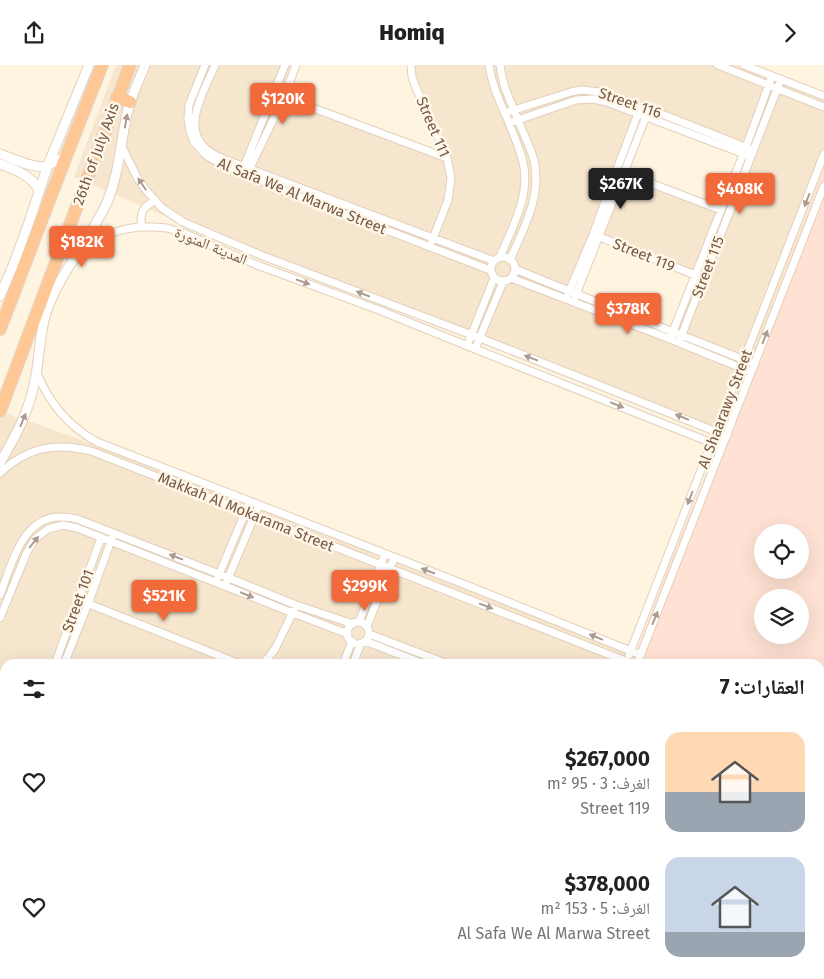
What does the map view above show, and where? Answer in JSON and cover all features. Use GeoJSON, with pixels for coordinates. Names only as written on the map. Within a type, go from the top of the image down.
{"type":"FeatureCollection","features":[{"type":"Feature","properties":{"kind":"highway","name":"26th of July Axis"},"geometry":{"type":"LineString","coordinates":[[0,329],[102,65]]}},
{"type":"Feature","properties":{"kind":"highway","name":"26th of July Axis"},"geometry":{"type":"LineString","coordinates":[[0,411],[130,65]]}},
{"type":"Feature","properties":{"kind":"highway"},"geometry":{"type":"LineString","coordinates":[[117,97],[130,102]]}},
{"type":"Feature","properties":{"kind":"street"},"geometry":{"type":"LineString","coordinates":[[0,296],[28,225],[48,165],[89,65]]}},
{"type":"Feature","properties":{"kind":"street"},"geometry":{"type":"LineString","coordinates":[[0,463],[16,437],[32,396],[42,330],[47,312],[58,286],[79,249],[90,234],[108,200],[117,172],[130,102],[144,65]]}},
{"type":"Feature","properties":{"kind":"street","name":"Al Safa We Al Marwa Street"},"geometry":{"type":"LineString","coordinates":[[205,65],[189,105],[191,115],[190,131],[194,142],[221,164],[246,171],[497,259]]}},
{"type":"Feature","properties":{"kind":"street"},"geometry":{"type":"LineString","coordinates":[[191,115],[197,108],[215,65]]}},
{"type":"Feature","properties":{"kind":"street"},"geometry":{"type":"LineString","coordinates":[[246,171],[284,65]]}},
{"type":"Feature","properties":{"kind":"street"},"geometry":{"type":"LineString","coordinates":[[246,171],[284,97],[296,65]]}},
{"type":"Feature","properties":{"kind":"street","name":"Street 111"},"geometry":{"type":"LineString","coordinates":[[411,65],[412,77],[447,158],[451,178],[446,207],[430,247]]}},
{"type":"Feature","properties":{"kind":"street"},"geometry":{"type":"LineString","coordinates":[[489,65],[493,85],[524,164],[525,185],[521,206],[497,259],[490,267],[496,280],[503,282],[512,278],[515,269],[514,265],[507,258],[497,259]]}},
{"type":"Feature","properties":{"kind":"street"},"geometry":{"type":"LineString","coordinates":[[500,65],[503,83],[533,158],[536,183],[532,208],[510,260]]}},
{"type":"Feature","properties":{"kind":"street"},"geometry":{"type":"LineString","coordinates":[[718,65],[824,107]]}},
{"type":"Feature","properties":{"kind":"street"},"geometry":{"type":"LineString","coordinates":[[744,65],[824,96]]}},
{"type":"Feature","properties":{"kind":"street","name":"Street 115"},"geometry":{"type":"LineString","coordinates":[[678,342],[748,152],[772,76]]}},
{"type":"Feature","properties":{"kind":"street","name":"Street 115"},"geometry":{"type":"LineString","coordinates":[[672,335],[721,210],[781,79]]}},
{"type":"Feature","properties":{"kind":"street","name":"Street 116"},"geometry":{"type":"LineString","coordinates":[[504,113],[571,92],[581,90],[600,92],[649,109],[748,152]]}},
{"type":"Feature","properties":{"kind":"street"},"geometry":{"type":"LineString","coordinates":[[284,97],[447,158]]}},
{"type":"Feature","properties":{"kind":"street","name":"Street 116"},"geometry":{"type":"LineString","coordinates":[[509,123],[570,102],[588,99],[607,102],[748,152]]}},
{"type":"Feature","properties":{"kind":"street"},"geometry":{"type":"LineString","coordinates":[[570,301],[577,294],[614,177],[641,106]]}},
{"type":"Feature","properties":{"kind":"street"},"geometry":{"type":"LineString","coordinates":[[570,301],[569,291],[624,173],[649,109]]}},
{"type":"Feature","properties":{"kind":"street"},"geometry":{"type":"LineString","coordinates":[[122,147],[145,189],[155,201],[183,222],[262,255],[480,338],[727,436]]}},
{"type":"Feature","properties":{"kind":"street"},"geometry":{"type":"LineString","coordinates":[[0,154],[43,167],[66,155]]}},
{"type":"Feature","properties":{"kind":"street","name":"Al Shaarawy Street"},"geometry":{"type":"LineString","coordinates":[[629,659],[824,154]]}},
{"type":"Feature","properties":{"kind":"street"},"geometry":{"type":"LineString","coordinates":[[19,172],[22,162]]}},
{"type":"Feature","properties":{"kind":"street"},"geometry":{"type":"LineString","coordinates":[[0,164],[19,172],[35,183],[39,191]]}},
{"type":"Feature","properties":{"kind":"street","name":"Al Safa We Al Marwa Street"},"geometry":{"type":"LineString","coordinates":[[246,171],[492,274]]}},
{"type":"Feature","properties":{"kind":"street"},"geometry":{"type":"LineString","coordinates":[[624,173],[721,210]]}},
{"type":"Feature","properties":{"kind":"street","name":"Al Shaarawy Street"},"geometry":{"type":"LineString","coordinates":[[640,659],[824,186]]}},
{"type":"Feature","properties":{"kind":"street"},"geometry":{"type":"LineString","coordinates":[[142,227],[140,219],[142,212],[146,206],[155,201]]}},
{"type":"Feature","properties":{"kind":"street","name":"المدينة المنورة"},"geometry":{"type":"LineString","coordinates":[[79,249],[112,233],[126,229],[142,227],[181,232],[258,265],[379,309],[722,447]]}},
{"type":"Feature","properties":{"kind":"street","name":"Street 119"},"geometry":{"type":"LineString","coordinates":[[596,236],[695,275]]}},
{"type":"Feature","properties":{"kind":"street"},"geometry":{"type":"LineString","coordinates":[[258,265],[262,255]]}},
{"type":"Feature","properties":{"kind":"street"},"geometry":{"type":"LineString","coordinates":[[515,269],[672,335],[678,342],[751,372]]}},
{"type":"Feature","properties":{"kind":"street"},"geometry":{"type":"LineString","coordinates":[[467,346],[492,274]]}},
{"type":"Feature","properties":{"kind":"street"},"geometry":{"type":"LineString","coordinates":[[512,278],[570,301],[672,335],[682,335],[754,364]]}},
{"type":"Feature","properties":{"kind":"street"},"geometry":{"type":"LineString","coordinates":[[475,349],[503,282]]}},
{"type":"Feature","properties":{"kind":"street"},"geometry":{"type":"LineString","coordinates":[[379,309],[382,301]]}},
{"type":"Feature","properties":{"kind":"street","name":"Makkah Al Mokarama Street"},"geometry":{"type":"LineString","coordinates":[[37,372],[50,399],[68,421],[89,437],[641,655]]}},
{"type":"Feature","properties":{"kind":"street"},"geometry":{"type":"LineString","coordinates":[[599,398],[603,386]]}},
{"type":"Feature","properties":{"kind":"street","name":"Makkah Al Mokarama Street"},"geometry":{"type":"LineString","coordinates":[[0,473],[17,459],[32,451],[63,447],[79,448],[94,452],[618,659]]}},
{"type":"Feature","properties":{"kind":"street"},"geometry":{"type":"LineString","coordinates":[[119,461],[123,452]]}},
{"type":"Feature","properties":{"kind":"street"},"geometry":{"type":"LineString","coordinates":[[158,477],[162,467]]}},
{"type":"Feature","properties":{"kind":"street"},"geometry":{"type":"LineString","coordinates":[[188,489],[191,478]]}},
{"type":"Feature","properties":{"kind":"street"},"geometry":{"type":"LineString","coordinates":[[202,494],[206,484]]}},
{"type":"Feature","properties":{"kind":"street"},"geometry":{"type":"LineString","coordinates":[[216,582],[250,501]]}},
{"type":"Feature","properties":{"kind":"street"},"geometry":{"type":"LineString","coordinates":[[225,586],[259,505]]}},
{"type":"Feature","properties":{"kind":"street"},"geometry":{"type":"LineString","coordinates":[[0,595],[19,546],[29,531],[43,520],[60,517],[77,519],[296,605],[364,624],[368,630],[423,659]]}},
{"type":"Feature","properties":{"kind":"street"},"geometry":{"type":"LineString","coordinates":[[0,618],[26,552],[35,539],[48,529],[63,525],[77,528],[348,634]]}},
{"type":"Feature","properties":{"kind":"street","name":"Street 101"},"geometry":{"type":"LineString","coordinates":[[66,659],[113,534]]}},
{"type":"Feature","properties":{"kind":"street","name":"Street 101"},"geometry":{"type":"LineString","coordinates":[[57,659],[101,538]]}},
{"type":"Feature","properties":{"kind":"street"},"geometry":{"type":"LineString","coordinates":[[384,554],[356,623],[349,628],[348,634],[352,641],[357,643],[363,642],[420,659]]}},
{"type":"Feature","properties":{"kind":"street"},"geometry":{"type":"LineString","coordinates":[[355,659],[368,630],[394,557]]}},
{"type":"Feature","properties":{"kind":"street"},"geometry":{"type":"LineString","coordinates":[[14,560],[22,563]]}},
{"type":"Feature","properties":{"kind":"street"},"geometry":{"type":"LineString","coordinates":[[453,593],[456,581]]}},
{"type":"Feature","properties":{"kind":"street"},"geometry":{"type":"LineString","coordinates":[[79,600],[227,659]]}},
{"type":"Feature","properties":{"kind":"street"},"geometry":{"type":"LineString","coordinates":[[267,659],[275,649],[296,605]]}},
{"type":"Feature","properties":{"kind":"street"},"geometry":{"type":"LineString","coordinates":[[345,659],[352,641]]}},
{"type":"Feature","properties":{"kind":"shaded area"},"geometry":{"type":"Polygon","coordinates":[[[116,65],[291,65],[281,92],[449,157],[419,87],[414,65],[742,65],[824,96],[824,170],[722,435],[607,389],[260,257],[74,177],[116,65]],[[644,111],[619,175],[724,213],[748,153],[644,111]],[[594,236],[573,294],[677,334],[699,275],[594,236]]]}},
{"type":"Feature","properties":{"kind":"shaded area"},"geometry":{"type":"Polygon","coordinates":[[[824,170],[824,659],[634,659],[668,567],[751,363],[824,170]]]}},
{"type":"Feature","properties":{"kind":"shaded area"},"geometry":{"type":"Polygon","coordinates":[[[0,411],[121,454],[635,656],[634,659],[433,659],[428,657],[427,659],[0,659],[0,411]]]}}]}
